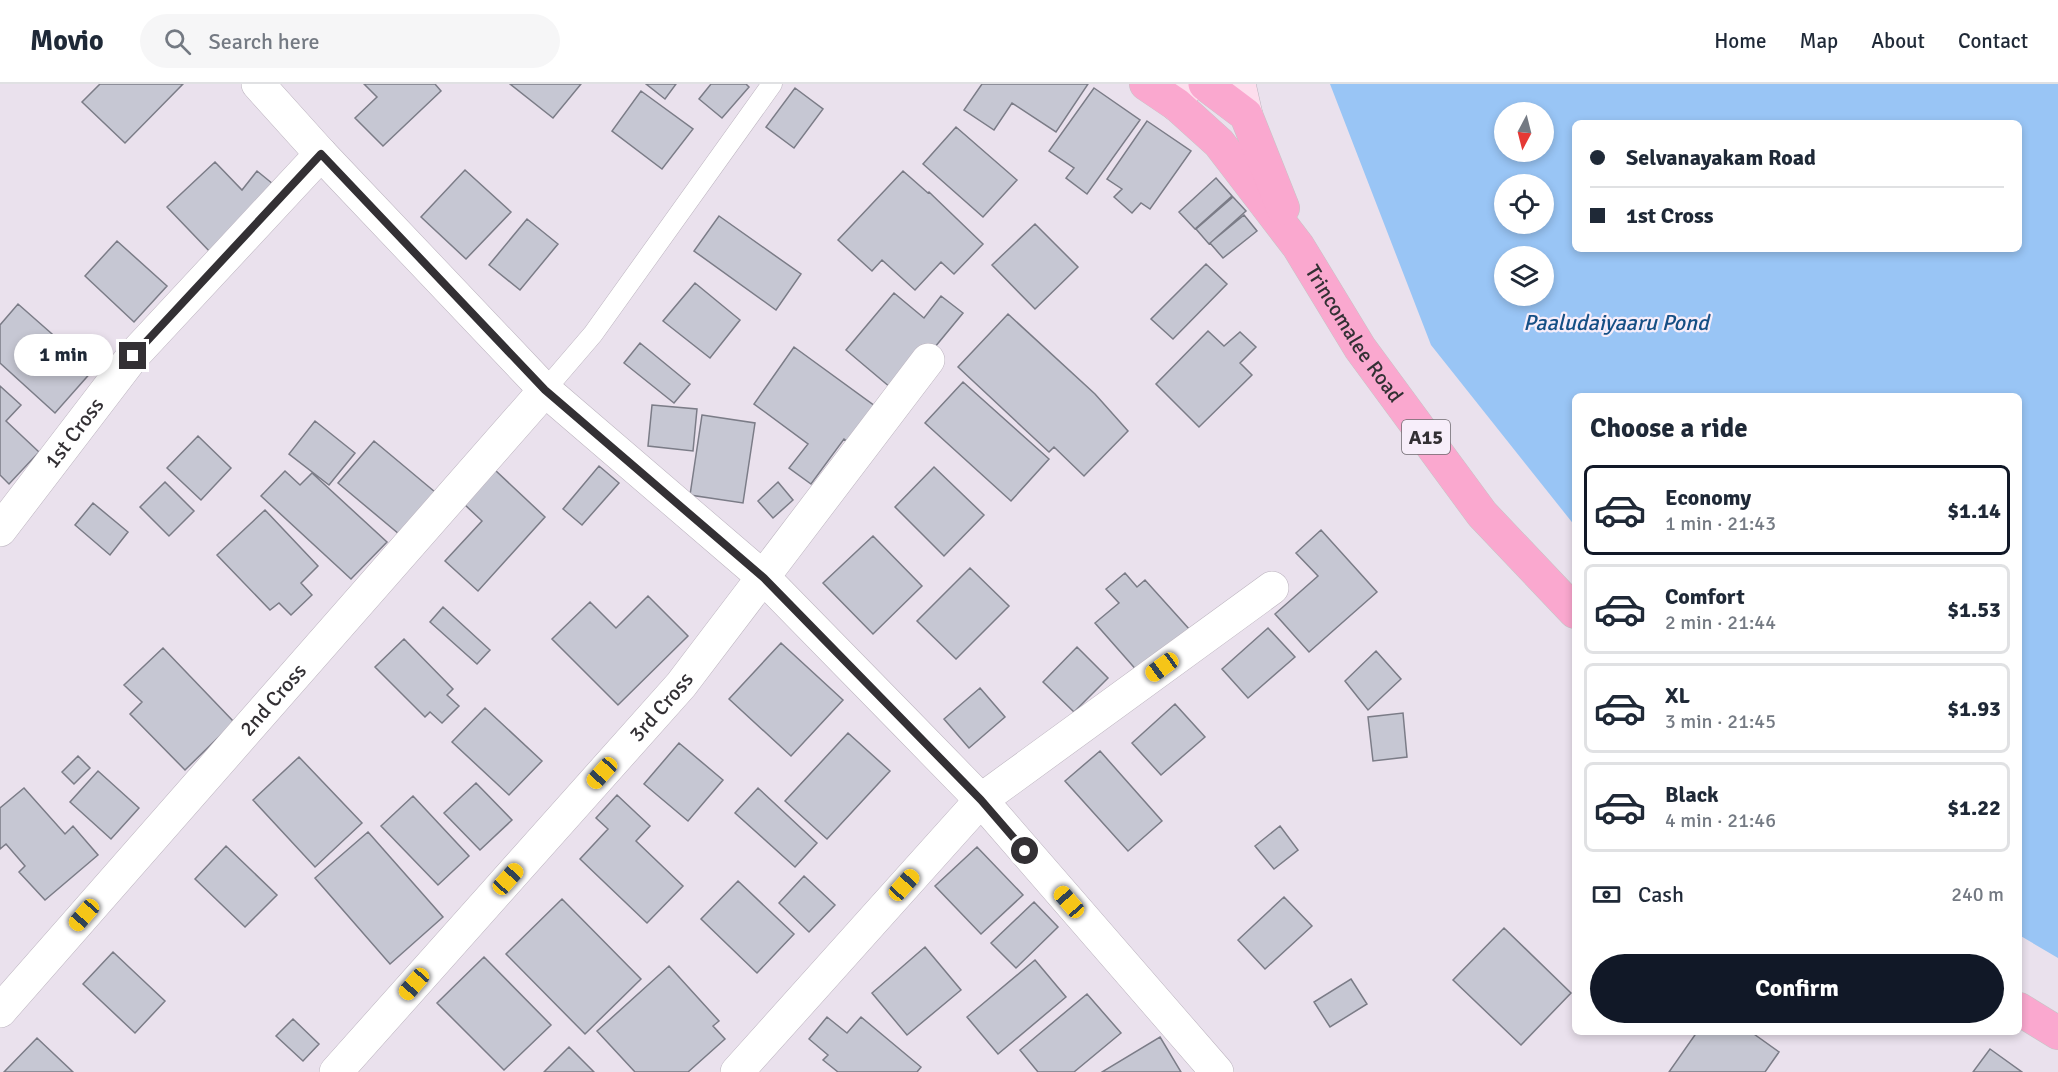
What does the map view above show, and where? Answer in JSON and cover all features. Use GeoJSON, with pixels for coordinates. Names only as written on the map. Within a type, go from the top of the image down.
{"type":"FeatureCollection","features":[{"type":"Feature","properties":{"kind":"highway","name":"Trincomalee Road"},"geometry":{"type":"LineString","coordinates":[[1146,84],[1182,94],[1298,246],[1360,348],[1482,514],[1572,609]]}},
{"type":"Feature","properties":{"kind":"highway","name":"Trincomalee Road"},"geometry":{"type":"LineString","coordinates":[[1205,84],[1243,100],[1298,246]]}},
{"type":"Feature","properties":{"kind":"highway"},"geometry":{"type":"LineString","coordinates":[[2022,1011],[2058,1033]]}},
{"type":"Feature","properties":{"kind":"street"},"geometry":{"type":"LineString","coordinates":[[258,84],[321,154],[545,390],[764,578],[981,800],[1217,1072]]}},
{"type":"Feature","properties":{"kind":"street","name":"1st Cross"},"geometry":{"type":"LineString","coordinates":[[0,530],[133,356],[321,154]]}},
{"type":"Feature","properties":{"kind":"street","name":"3rd Cross"},"geometry":{"type":"LineString","coordinates":[[336,1072],[681,685],[928,360]]}},
{"type":"Feature","properties":{"kind":"street","name":"2nd Cross"},"geometry":{"type":"LineString","coordinates":[[0,1011],[472,476],[545,390]]}},
{"type":"Feature","properties":{"kind":"street"},"geometry":{"type":"LineString","coordinates":[[737,1072],[981,800],[1272,588]]}},
{"type":"Feature","properties":{"kind":"lane"},"geometry":{"type":"LineString","coordinates":[[545,390],[592,334],[772,84]]}},
{"type":"Feature","properties":{"kind":"water","name":"Paaludaiyaaru Pond"},"geometry":{"type":"Polygon","coordinates":[[[1330,84],[2058,84],[2058,958],[2022,937],[2022,393],[1572,393],[1572,522],[1431,345],[1330,84]]]}},
{"type":"Feature","properties":{"kind":"building"},"geometry":{"type":"Polygon","coordinates":[[[100,84],[183,84],[125,143],[82,102],[100,84]]]}},
{"type":"Feature","properties":{"kind":"building"},"geometry":{"type":"Polygon","coordinates":[[[364,84],[435,84],[441,91],[383,146],[355,118],[377,97],[364,84]]]}},
{"type":"Feature","properties":{"kind":"building"},"geometry":{"type":"Polygon","coordinates":[[[510,84],[581,84],[553,118],[510,84]]]}},
{"type":"Feature","properties":{"kind":"building"},"geometry":{"type":"Polygon","coordinates":[[[646,84],[676,84],[665,99],[646,84]]]}},
{"type":"Feature","properties":{"kind":"building"},"geometry":{"type":"Polygon","coordinates":[[[711,84],[746,84],[749,87],[722,118],[699,99],[711,84]]]}},
{"type":"Feature","properties":{"kind":"building"},"geometry":{"type":"Polygon","coordinates":[[[982,84],[1088,84],[1056,132],[1012,103],[994,130],[964,110],[982,84]]]}},
{"type":"Feature","properties":{"kind":"building"},"geometry":{"type":"Polygon","coordinates":[[[795,88],[823,109],[794,148],[766,127],[795,88]]]}},
{"type":"Feature","properties":{"kind":"building"},"geometry":{"type":"Polygon","coordinates":[[[1094,88],[1140,120],[1087,194],[1066,178],[1074,168],[1049,151],[1094,88]]]}},
{"type":"Feature","properties":{"kind":"building"},"geometry":{"type":"Polygon","coordinates":[[[641,91],[693,129],[662,169],[612,131],[641,91]]]}},
{"type":"Feature","properties":{"kind":"building"},"geometry":{"type":"Polygon","coordinates":[[[1147,121],[1191,151],[1150,209],[1141,203],[1132,213],[1114,197],[1122,189],[1107,179],[1147,121]]]}},
{"type":"Feature","properties":{"kind":"building"},"geometry":{"type":"Polygon","coordinates":[[[956,127],[1017,180],[983,217],[923,164],[956,127]]]}},
{"type":"Feature","properties":{"kind":"building"},"geometry":{"type":"Polygon","coordinates":[[[215,162],[242,190],[257,171],[273,184],[213,255],[167,207],[215,162]]]}},
{"type":"Feature","properties":{"kind":"building"},"geometry":{"type":"Polygon","coordinates":[[[465,170],[511,212],[466,259],[421,217],[465,170]]]}},
{"type":"Feature","properties":{"kind":"building"},"geometry":{"type":"Polygon","coordinates":[[[903,171],[929,192],[983,244],[954,274],[941,262],[915,290],[882,260],[872,271],[838,240],[903,171]]]}},
{"type":"Feature","properties":{"kind":"building"},"geometry":{"type":"Polygon","coordinates":[[[1216,178],[1232,196],[1195,229],[1179,212],[1216,178]]]}},
{"type":"Feature","properties":{"kind":"building"},"geometry":{"type":"Polygon","coordinates":[[[1233,197],[1246,211],[1209,244],[1196,229],[1233,197]]]}},
{"type":"Feature","properties":{"kind":"building"},"geometry":{"type":"Polygon","coordinates":[[[1244,215],[1257,231],[1223,258],[1210,243],[1244,215]]]}},
{"type":"Feature","properties":{"kind":"building"},"geometry":{"type":"Polygon","coordinates":[[[719,216],[801,274],[776,310],[694,251],[719,216]]]}},
{"type":"Feature","properties":{"kind":"building"},"geometry":{"type":"Polygon","coordinates":[[[527,219],[558,244],[520,290],[489,265],[527,219]]]}},
{"type":"Feature","properties":{"kind":"building"},"geometry":{"type":"Polygon","coordinates":[[[1035,224],[1078,267],[1035,309],[992,265],[1035,224]]]}},
{"type":"Feature","properties":{"kind":"building"},"geometry":{"type":"Polygon","coordinates":[[[117,241],[167,286],[134,322],[85,276],[117,241]]]}},
{"type":"Feature","properties":{"kind":"building"},"geometry":{"type":"Polygon","coordinates":[[[1206,264],[1227,284],[1173,339],[1151,319],[1206,264]]]}},
{"type":"Feature","properties":{"kind":"building"},"geometry":{"type":"Polygon","coordinates":[[[695,283],[740,320],[710,358],[663,321],[695,283]]]}},
{"type":"Feature","properties":{"kind":"building"},"geometry":{"type":"Polygon","coordinates":[[[894,293],[924,318],[941,296],[963,313],[897,393],[846,350],[894,293]]]}},
{"type":"Feature","properties":{"kind":"building"},"geometry":{"type":"Polygon","coordinates":[[[18,304],[93,370],[55,413],[0,363],[0,325],[18,304]]]}},
{"type":"Feature","properties":{"kind":"building"},"geometry":{"type":"Polygon","coordinates":[[[1008,314],[1095,394],[1128,431],[1084,476],[1054,447],[1049,452],[958,367],[1008,314]]]}},
{"type":"Feature","properties":{"kind":"building"},"geometry":{"type":"Polygon","coordinates":[[[1208,331],[1224,346],[1240,332],[1256,347],[1240,363],[1252,375],[1199,427],[1156,384],[1208,331]]]}},
{"type":"Feature","properties":{"kind":"building"},"geometry":{"type":"Polygon","coordinates":[[[640,343],[690,384],[674,403],[624,363],[640,343]]]}},
{"type":"Feature","properties":{"kind":"building"},"geometry":{"type":"Polygon","coordinates":[[[794,347],[879,409],[852,445],[844,439],[811,484],[789,468],[808,444],[754,404],[794,347]]]}},
{"type":"Feature","properties":{"kind":"building"},"geometry":{"type":"Polygon","coordinates":[[[963,382],[1049,459],[1011,501],[925,423],[963,382]]]}},
{"type":"Feature","properties":{"kind":"building"},"geometry":{"type":"Polygon","coordinates":[[[0,386],[21,405],[6,421],[39,452],[9,484],[0,475],[0,386]]]}},
{"type":"Feature","properties":{"kind":"building"},"geometry":{"type":"Polygon","coordinates":[[[652,405],[697,409],[693,451],[648,446],[652,405]]]}},
{"type":"Feature","properties":{"kind":"building"},"geometry":{"type":"Polygon","coordinates":[[[702,415],[755,423],[743,503],[690,495],[702,415]]]}},
{"type":"Feature","properties":{"kind":"building"},"geometry":{"type":"Polygon","coordinates":[[[315,421],[355,453],[329,485],[289,454],[315,421]]]}},
{"type":"Feature","properties":{"kind":"building"},"geometry":{"type":"Polygon","coordinates":[[[198,436],[231,468],[201,500],[167,468],[198,436]]]}},
{"type":"Feature","properties":{"kind":"building"},"geometry":{"type":"Polygon","coordinates":[[[374,441],[435,492],[399,534],[338,483],[374,441]]]}},
{"type":"Feature","properties":{"kind":"building"},"geometry":{"type":"Polygon","coordinates":[[[599,466],[619,483],[582,525],[563,509],[599,466]]]}},
{"type":"Feature","properties":{"kind":"building"},"geometry":{"type":"Polygon","coordinates":[[[934,467],[984,515],[944,556],[895,507],[934,467]]]}},
{"type":"Feature","properties":{"kind":"building"},"geometry":{"type":"Polygon","coordinates":[[[495,470],[545,517],[478,591],[445,561],[482,521],[464,504],[495,470]]]}},
{"type":"Feature","properties":{"kind":"building"},"geometry":{"type":"Polygon","coordinates":[[[285,471],[300,485],[312,473],[387,542],[351,579],[261,496],[285,471]]]}},
{"type":"Feature","properties":{"kind":"building"},"geometry":{"type":"Polygon","coordinates":[[[165,482],[194,511],[169,536],[140,507],[165,482]]]}},
{"type":"Feature","properties":{"kind":"building"},"geometry":{"type":"Polygon","coordinates":[[[778,482],[793,500],[773,518],[758,501],[778,482]]]}},
{"type":"Feature","properties":{"kind":"building"},"geometry":{"type":"Polygon","coordinates":[[[93,503],[128,532],[110,555],[75,525],[93,503]]]}},
{"type":"Feature","properties":{"kind":"building"},"geometry":{"type":"Polygon","coordinates":[[[265,510],[318,566],[301,583],[312,595],[291,615],[279,603],[270,610],[217,555],[265,510]]]}},
{"type":"Feature","properties":{"kind":"building"},"geometry":{"type":"Polygon","coordinates":[[[1321,530],[1377,592],[1309,652],[1275,614],[1318,576],[1296,553],[1321,530]]]}},
{"type":"Feature","properties":{"kind":"building"},"geometry":{"type":"Polygon","coordinates":[[[873,536],[922,586],[873,634],[823,583],[873,536]]]}},
{"type":"Feature","properties":{"kind":"building"},"geometry":{"type":"Polygon","coordinates":[[[970,568],[1009,606],[956,659],[917,621],[970,568]]]}},
{"type":"Feature","properties":{"kind":"building"},"geometry":{"type":"Polygon","coordinates":[[[1125,573],[1137,587],[1145,580],[1190,630],[1139,673],[1095,623],[1119,603],[1106,589],[1125,573]]]}},
{"type":"Feature","properties":{"kind":"building"},"geometry":{"type":"Polygon","coordinates":[[[648,596],[688,636],[618,705],[552,639],[590,602],[616,628],[648,596]]]}},
{"type":"Feature","properties":{"kind":"building"},"geometry":{"type":"Polygon","coordinates":[[[443,607],[490,650],[477,664],[430,622],[443,607]]]}},
{"type":"Feature","properties":{"kind":"building"},"geometry":{"type":"Polygon","coordinates":[[[1268,628],[1295,657],[1248,698],[1222,669],[1268,628]]]}},
{"type":"Feature","properties":{"kind":"building"},"geometry":{"type":"Polygon","coordinates":[[[404,639],[453,689],[447,695],[459,706],[442,723],[430,712],[425,717],[375,667],[404,639]]]}},
{"type":"Feature","properties":{"kind":"building"},"geometry":{"type":"Polygon","coordinates":[[[781,643],[843,700],[791,756],[729,699],[781,643]]]}},
{"type":"Feature","properties":{"kind":"building"},"geometry":{"type":"Polygon","coordinates":[[[1077,647],[1108,678],[1074,712],[1043,682],[1077,647]]]}},
{"type":"Feature","properties":{"kind":"building"},"geometry":{"type":"Polygon","coordinates":[[[163,648],[234,722],[185,770],[130,714],[142,702],[124,685],[163,648]]]}},
{"type":"Feature","properties":{"kind":"building"},"geometry":{"type":"Polygon","coordinates":[[[1376,651],[1401,679],[1368,710],[1345,681],[1376,651]]]}},
{"type":"Feature","properties":{"kind":"building"},"geometry":{"type":"Polygon","coordinates":[[[980,688],[1005,717],[969,748],[944,719],[980,688]]]}},
{"type":"Feature","properties":{"kind":"building"},"geometry":{"type":"Polygon","coordinates":[[[1175,704],[1205,737],[1161,775],[1132,743],[1175,704]]]}},
{"type":"Feature","properties":{"kind":"building"},"geometry":{"type":"Polygon","coordinates":[[[485,708],[542,761],[509,795],[452,742],[485,708]]]}},
{"type":"Feature","properties":{"kind":"building"},"geometry":{"type":"Polygon","coordinates":[[[1403,713],[1407,757],[1373,761],[1368,717],[1403,713]]]}},
{"type":"Feature","properties":{"kind":"building"},"geometry":{"type":"Polygon","coordinates":[[[848,733],[890,771],[827,839],[785,801],[848,733]]]}},
{"type":"Feature","properties":{"kind":"building"},"geometry":{"type":"Polygon","coordinates":[[[679,743],[723,780],[688,821],[644,784],[679,743]]]}},
{"type":"Feature","properties":{"kind":"building"},"geometry":{"type":"Polygon","coordinates":[[[1100,751],[1162,821],[1128,851],[1065,781],[1100,751]]]}},
{"type":"Feature","properties":{"kind":"building"},"geometry":{"type":"Polygon","coordinates":[[[78,756],[90,768],[74,784],[62,772],[78,756]]]}},
{"type":"Feature","properties":{"kind":"building"},"geometry":{"type":"Polygon","coordinates":[[[299,757],[362,823],[315,867],[253,800],[299,757]]]}},
{"type":"Feature","properties":{"kind":"building"},"geometry":{"type":"Polygon","coordinates":[[[98,771],[139,808],[111,839],[70,802],[98,771]]]}},
{"type":"Feature","properties":{"kind":"building"},"geometry":{"type":"Polygon","coordinates":[[[476,783],[512,820],[480,850],[444,813],[476,783]]]}},
{"type":"Feature","properties":{"kind":"building"},"geometry":{"type":"Polygon","coordinates":[[[24,788],[65,834],[73,826],[98,855],[45,900],[19,872],[25,866],[6,844],[0,849],[0,808],[24,788]]]}},
{"type":"Feature","properties":{"kind":"building"},"geometry":{"type":"Polygon","coordinates":[[[758,788],[817,843],[795,867],[735,813],[758,788]]]}},
{"type":"Feature","properties":{"kind":"building"},"geometry":{"type":"Polygon","coordinates":[[[617,795],[650,826],[636,841],[683,886],[647,923],[580,859],[608,829],[596,818],[617,795]]]}},
{"type":"Feature","properties":{"kind":"building"},"geometry":{"type":"Polygon","coordinates":[[[413,796],[469,856],[438,885],[381,826],[413,796]]]}},
{"type":"Feature","properties":{"kind":"building"},"geometry":{"type":"Polygon","coordinates":[[[1280,826],[1298,850],[1274,869],[1255,846],[1280,826]]]}},
{"type":"Feature","properties":{"kind":"building"},"geometry":{"type":"Polygon","coordinates":[[[368,832],[443,917],[390,964],[315,878],[368,832]]]}},
{"type":"Feature","properties":{"kind":"building"},"geometry":{"type":"Polygon","coordinates":[[[226,846],[277,895],[245,927],[195,879],[226,846]]]}},
{"type":"Feature","properties":{"kind":"building"},"geometry":{"type":"Polygon","coordinates":[[[977,847],[1023,895],[981,934],[935,886],[977,847]]]}},
{"type":"Feature","properties":{"kind":"building"},"geometry":{"type":"Polygon","coordinates":[[[804,876],[835,905],[809,932],[779,903],[804,876]]]}},
{"type":"Feature","properties":{"kind":"building"},"geometry":{"type":"Polygon","coordinates":[[[738,881],[794,934],[757,973],[701,919],[738,881]]]}},
{"type":"Feature","properties":{"kind":"building"},"geometry":{"type":"Polygon","coordinates":[[[1284,897],[1312,926],[1265,969],[1238,940],[1284,897]]]}},
{"type":"Feature","properties":{"kind":"building"},"geometry":{"type":"Polygon","coordinates":[[[562,899],[641,979],[585,1034],[506,954],[562,899]]]}},
{"type":"Feature","properties":{"kind":"building"},"geometry":{"type":"Polygon","coordinates":[[[1034,902],[1058,927],[1016,968],[991,943],[1034,902]]]}},
{"type":"Feature","properties":{"kind":"building"},"geometry":{"type":"Polygon","coordinates":[[[1504,928],[1571,993],[1521,1045],[1453,980],[1504,928]]]}},
{"type":"Feature","properties":{"kind":"building"},"geometry":{"type":"Polygon","coordinates":[[[925,947],[961,990],[907,1035],[872,993],[925,947]]]}},
{"type":"Feature","properties":{"kind":"building"},"geometry":{"type":"Polygon","coordinates":[[[113,952],[165,1001],[135,1033],[83,984],[113,952]]]}},
{"type":"Feature","properties":{"kind":"building"},"geometry":{"type":"Polygon","coordinates":[[[484,957],[551,1025],[504,1070],[437,1003],[484,957]]]}},
{"type":"Feature","properties":{"kind":"building"},"geometry":{"type":"Polygon","coordinates":[[[1035,960],[1066,997],[998,1054],[967,1017],[1035,960]]]}},
{"type":"Feature","properties":{"kind":"building"},"geometry":{"type":"Polygon","coordinates":[[[669,966],[719,1021],[713,1026],[725,1039],[688,1072],[635,1072],[597,1031],[669,966]]]}},
{"type":"Feature","properties":{"kind":"building"},"geometry":{"type":"Polygon","coordinates":[[[1351,979],[1367,1004],[1330,1027],[1314,1002],[1351,979]]]}},
{"type":"Feature","properties":{"kind":"building"},"geometry":{"type":"Polygon","coordinates":[[[1087,994],[1121,1033],[1074,1072],[1038,1072],[1020,1050],[1087,994]]]}},
{"type":"Feature","properties":{"kind":"building"},"geometry":{"type":"Polygon","coordinates":[[[827,1017],[847,1033],[861,1017],[921,1067],[917,1072],[838,1072],[823,1060],[828,1055],[809,1039],[827,1017]]]}},
{"type":"Feature","properties":{"kind":"building"},"geometry":{"type":"Polygon","coordinates":[[[293,1019],[319,1044],[303,1061],[276,1036],[293,1019]]]}},
{"type":"Feature","properties":{"kind":"building"},"geometry":{"type":"Polygon","coordinates":[[[1695,1035],[1755,1035],[1779,1052],[1765,1072],[1669,1072],[1695,1035]]]}},
{"type":"Feature","properties":{"kind":"building"},"geometry":{"type":"Polygon","coordinates":[[[1160,1037],[1181,1072],[1102,1072],[1160,1037]]]}},
{"type":"Feature","properties":{"kind":"building"},"geometry":{"type":"Polygon","coordinates":[[[37,1038],[73,1072],[4,1072],[37,1038]]]}},
{"type":"Feature","properties":{"kind":"building"},"geometry":{"type":"Polygon","coordinates":[[[569,1047],[594,1072],[544,1072],[569,1047]]]}},
{"type":"Feature","properties":{"kind":"building"},"geometry":{"type":"Polygon","coordinates":[[[1990,1049],[2022,1072],[1973,1072],[1990,1049]]]}},
{"type":"Feature","properties":{"kind":"route"},"geometry":{"type":"LineString","coordinates":[[133,356],[321,154],[545,390],[764,578],[981,800],[1025,851]]}}]}
